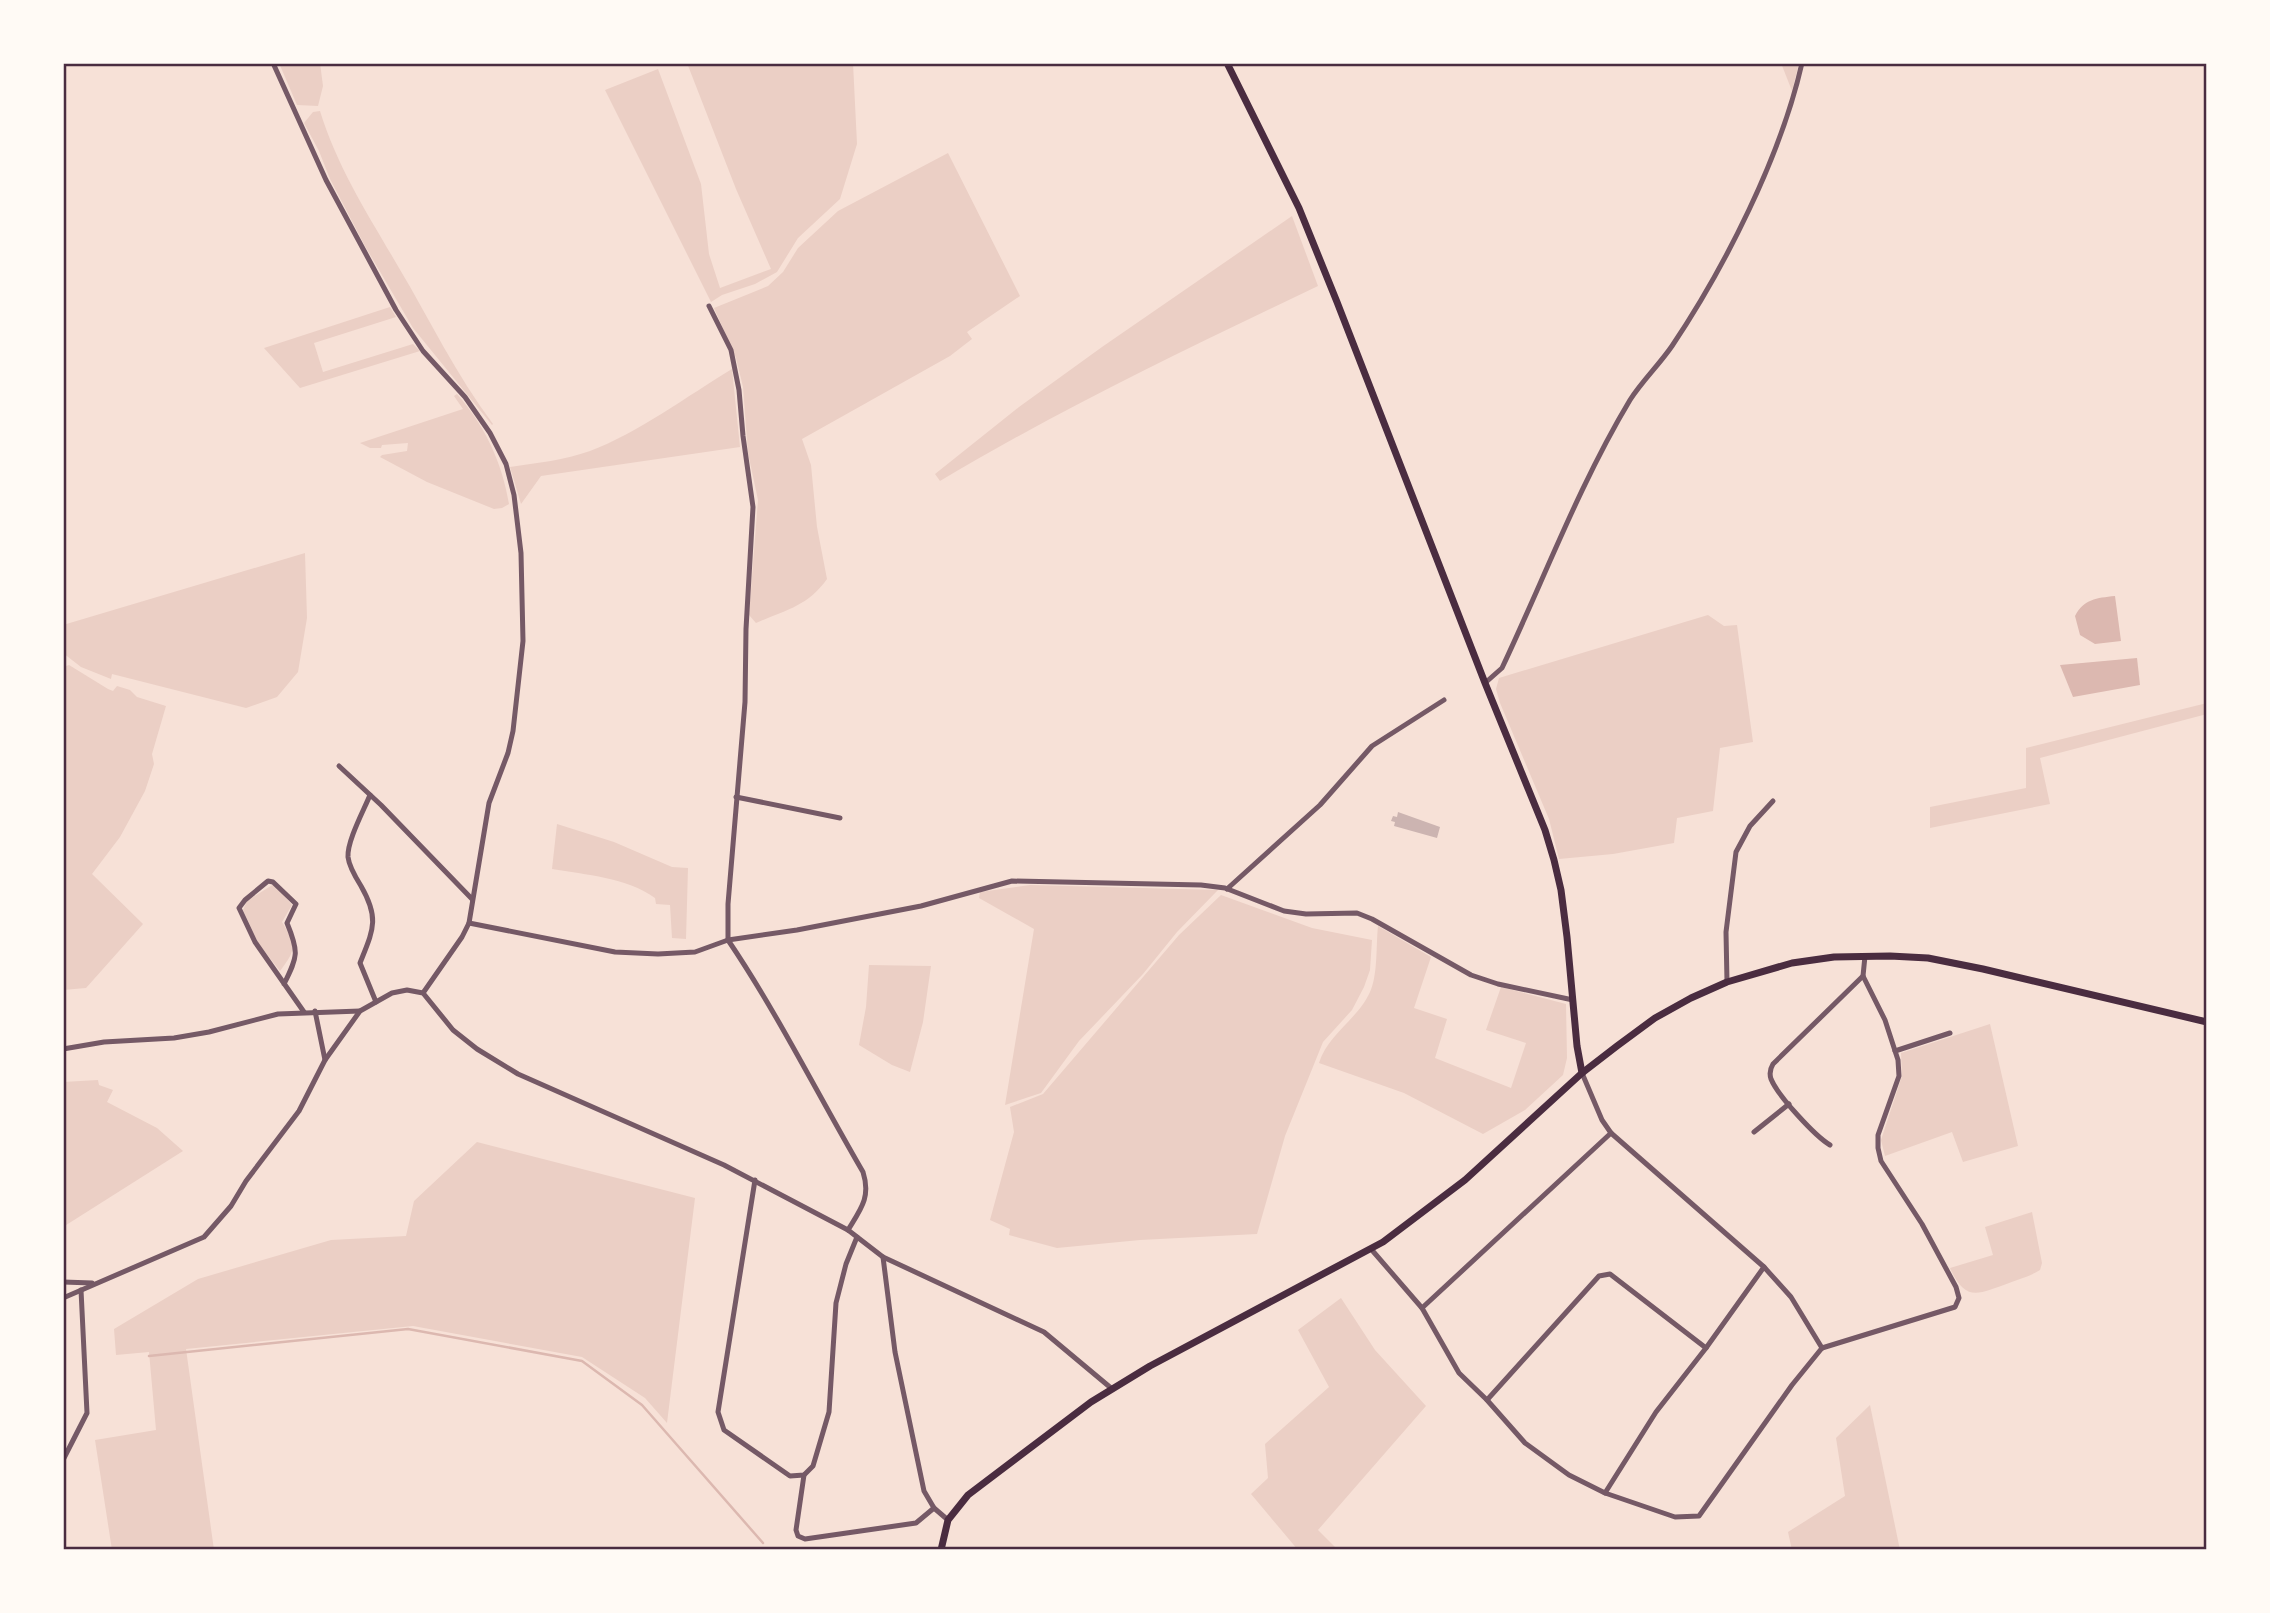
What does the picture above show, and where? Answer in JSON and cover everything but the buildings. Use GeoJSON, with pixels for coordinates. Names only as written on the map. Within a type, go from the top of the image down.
{"type":"FeatureCollection","features":[{"type":"Feature","properties":{"kind":"main road"},"geometry":{"type":"LineString","coordinates":[[1227,63],[1299,208],[1545,830],[1554,860],[1567,937],[1577,1046],[1583,1073]]}},
{"type":"Feature","properties":{"kind":"main road"},"geometry":{"type":"LineString","coordinates":[[940,1550],[948,1520],[968,1495],[1111,1388],[1383,1242],[1465,1180],[1583,1073],[1656,1018],[1690,998],[1727,982],[1792,963],[1865,956],[1928,958],[2207,1022]]}},
{"type":"Feature","properties":{"kind":"street"},"geometry":{"type":"LineString","coordinates":[[273,63],[327,180],[396,310],[423,351],[465,397],[490,433],[506,464],[514,495],[521,553],[523,641],[513,731],[508,753],[489,803],[469,923],[423,993]]}},
{"type":"Feature","properties":{"kind":"street"},"geometry":{"type":"LineString","coordinates":[[1485,683],[1502,668],[1612,431],[1631,398],[1671,348],[1747,212],[1795,94],[1802,63]]}},
{"type":"Feature","properties":{"kind":"street"},"geometry":{"type":"LineString","coordinates":[[709,306],[731,350],[739,390],[753,507],[746,629],[746,702],[736,797],[728,940],[753,976],[863,1172],[867,1190],[861,1208],[848,1230]]}},
{"type":"Feature","properties":{"kind":"street"},"geometry":{"type":"LineString","coordinates":[[1227,889],[1320,805],[1372,746],[1444,700]]}},
{"type":"Feature","properties":{"kind":"street"},"geometry":{"type":"LineString","coordinates":[[339,766],[472,899]]}},
{"type":"Feature","properties":{"kind":"street"},"geometry":{"type":"LineString","coordinates":[[370,796],[348,856],[356,877],[372,904],[373,929],[360,963],[376,1002]]}},
{"type":"Feature","properties":{"kind":"street"},"geometry":{"type":"LineString","coordinates":[[736,797],[840,818]]}},
{"type":"Feature","properties":{"kind":"street"},"geometry":{"type":"LineString","coordinates":[[1727,982],[1726,932],[1736,852],[1749,827],[1773,801]]}},
{"type":"Feature","properties":{"kind":"street"},"geometry":{"type":"LineString","coordinates":[[284,985],[294,965],[297,948],[288,923],[296,904],[273,881],[268,881],[239,908],[255,942],[284,985],[304,1012]]}},
{"type":"Feature","properties":{"kind":"street"},"geometry":{"type":"LineString","coordinates":[[469,923],[615,951],[658,954],[695,952],[728,940],[797,930],[921,906],[1012,881],[1201,885],[1227,889],[1284,911],[1306,914],[1357,913],[1471,975],[1498,984],[1573,1000]]}},
{"type":"Feature","properties":{"kind":"street"},"geometry":{"type":"LineString","coordinates":[[1371,1249],[1422,1308],[1459,1373],[1525,1443],[1569,1475],[1605,1493],[1675,1517],[1699,1516],[1792,1385],[1822,1348],[1955,1307],[1959,1298],[1956,1287],[1922,1224],[1881,1161],[1878,1135],[1899,1076],[1895,1051],[1885,1020],[1863,976],[1865,956]]}},
{"type":"Feature","properties":{"kind":"street"},"geometry":{"type":"LineString","coordinates":[[1830,1144],[1820,1138],[1790,1104],[1772,1081],[1770,1071],[1773,1063],[1863,976]]}},
{"type":"Feature","properties":{"kind":"street"},"geometry":{"type":"LineString","coordinates":[[63,1298],[204,1237],[231,1206],[246,1181],[299,1111],[325,1060],[360,1011],[392,993],[407,990],[423,993],[453,1030],[477,1049],[518,1074],[755,1180],[848,1230],[883,1257],[1044,1332],[1111,1388]]}},
{"type":"Feature","properties":{"kind":"street"},"geometry":{"type":"LineString","coordinates":[[315,1011],[325,1060]]}},
{"type":"Feature","properties":{"kind":"street"},"geometry":{"type":"LineString","coordinates":[[63,1049],[104,1042],[174,1038],[278,1014],[360,1011]]}},
{"type":"Feature","properties":{"kind":"street"},"geometry":{"type":"LineString","coordinates":[[1895,1051],[1950,1033]]}},
{"type":"Feature","properties":{"kind":"street"},"geometry":{"type":"LineString","coordinates":[[1583,1073],[1602,1120],[1611,1133],[1764,1267],[1791,1297],[1822,1348]]}},
{"type":"Feature","properties":{"kind":"street"},"geometry":{"type":"LineString","coordinates":[[1754,1132],[1790,1104]]}},
{"type":"Feature","properties":{"kind":"street"},"geometry":{"type":"LineString","coordinates":[[1422,1308],[1611,1133]]}},
{"type":"Feature","properties":{"kind":"street"},"geometry":{"type":"LineString","coordinates":[[755,1180],[718,1412],[724,1430],[790,1476],[804,1475]]}},
{"type":"Feature","properties":{"kind":"street"},"geometry":{"type":"LineString","coordinates":[[857,1237],[846,1264],[836,1303],[829,1412],[813,1466],[804,1475],[796,1530],[798,1536],[805,1539],[916,1522],[934,1508]]}},
{"type":"Feature","properties":{"kind":"street"},"geometry":{"type":"LineString","coordinates":[[883,1257],[900,1381],[924,1491],[934,1508],[948,1520]]}},
{"type":"Feature","properties":{"kind":"street"},"geometry":{"type":"LineString","coordinates":[[1605,1493],[1656,1412],[1764,1267]]}},
{"type":"Feature","properties":{"kind":"street"},"geometry":{"type":"LineString","coordinates":[[1487,1400],[1599,1276],[1610,1274],[1706,1348]]}},
{"type":"Feature","properties":{"kind":"street"},"geometry":{"type":"LineString","coordinates":[[63,1282],[95,1283]]}},
{"type":"Feature","properties":{"kind":"street"},"geometry":{"type":"LineString","coordinates":[[63,1460],[87,1413],[81,1290]]}},
{"type":"Feature","properties":{"kind":"shaded area"},"geometry":{"type":"Polygon","coordinates":[[[279,63],[320,63],[323,86],[318,106],[297,105],[279,63]]]}},
{"type":"Feature","properties":{"kind":"shaded area"},"geometry":{"type":"Polygon","coordinates":[[[687,63],[853,63],[857,144],[840,199],[798,238],[777,272],[711,302],[605,90],[658,69],[701,184],[709,254],[720,288],[771,269],[736,189],[687,63]]]}},
{"type":"Feature","properties":{"kind":"shaded area"},"geometry":{"type":"Polygon","coordinates":[[[1781,63],[1799,63],[1792,91],[1781,63]]]}},
{"type":"Feature","properties":{"kind":"shaded area"},"geometry":{"type":"Polygon","coordinates":[[[320,111],[355,192],[455,367],[492,425],[413,328],[365,246],[304,123],[313,112],[320,111]]]}},
{"type":"Feature","properties":{"kind":"shaded area"},"geometry":{"type":"Polygon","coordinates":[[[948,153],[1020,296],[967,332],[972,339],[950,356],[802,439],[811,465],[817,527],[827,579],[803,602],[756,623],[749,615],[758,500],[748,453],[743,387],[736,358],[714,308],[768,286],[783,272],[798,248],[838,211],[948,153]]]}},
{"type":"Feature","properties":{"kind":"shaded area"},"geometry":{"type":"Polygon","coordinates":[[[1292,216],[1318,286],[1080,403],[940,481],[935,474],[1019,407],[1292,216]]]}},
{"type":"Feature","properties":{"kind":"shaded area"},"geometry":{"type":"Polygon","coordinates":[[[390,307],[396,317],[314,343],[323,372],[413,344],[420,351],[300,388],[264,348],[390,307]]]}},
{"type":"Feature","properties":{"kind":"shaded area"},"geometry":{"type":"Polygon","coordinates":[[[732,369],[740,447],[541,476],[521,504],[510,467],[571,457],[608,444],[732,369]]]}},
{"type":"Feature","properties":{"kind":"shaded area"},"geometry":{"type":"Polygon","coordinates":[[[457,394],[484,432],[497,459],[509,504],[502,508],[494,509],[427,482],[380,457],[407,451],[408,443],[370,448],[360,443],[463,409],[454,396],[457,394]]]}},
{"type":"Feature","properties":{"kind":"shaded area"},"geometry":{"type":"Polygon","coordinates":[[[305,553],[307,618],[298,672],[277,697],[246,708],[112,674],[111,679],[81,667],[63,653],[63,625],[305,553]]]}},
{"type":"Feature","properties":{"kind":"shaded area"},"geometry":{"type":"Polygon","coordinates":[[[2115,596],[2121,641],[2095,644],[2080,635],[2075,616],[2082,606],[2096,599],[2115,596]]]}},
{"type":"Feature","properties":{"kind":"shaded area"},"geometry":{"type":"Polygon","coordinates":[[[1708,615],[1724,626],[1737,625],[1753,742],[1720,748],[1713,811],[1677,818],[1674,843],[1613,854],[1559,859],[1549,819],[1500,703],[1496,689],[1499,678],[1708,615]]]}},
{"type":"Feature","properties":{"kind":"shaded area"},"geometry":{"type":"Polygon","coordinates":[[[2137,658],[2140,685],[2073,697],[2060,665],[2137,658]]]}},
{"type":"Feature","properties":{"kind":"shaded area"},"geometry":{"type":"Polygon","coordinates":[[[69,665],[108,689],[113,691],[117,686],[130,690],[137,697],[166,706],[152,754],[154,764],[145,791],[120,837],[92,874],[143,924],[86,988],[63,990],[63,667],[69,665]]]}},
{"type":"Feature","properties":{"kind":"shaded area"},"geometry":{"type":"Polygon","coordinates":[[[2207,703],[2207,714],[2040,758],[2050,804],[1930,828],[1930,807],[2026,788],[2026,748],[2207,703]]]}},
{"type":"Feature","properties":{"kind":"shaded area"},"geometry":{"type":"Polygon","coordinates":[[[557,824],[614,842],[672,867],[688,868],[686,939],[672,938],[670,905],[656,904],[655,898],[644,891],[619,881],[552,869],[557,824]]]}},
{"type":"Feature","properties":{"kind":"shaded area"},"geometry":{"type":"Polygon","coordinates":[[[274,884],[292,905],[282,922],[293,947],[280,971],[258,943],[243,910],[247,901],[274,884]]]}},
{"type":"Feature","properties":{"kind":"shaded area"},"geometry":{"type":"Polygon","coordinates":[[[1030,885],[1218,890],[1079,1041],[1041,1093],[1005,1105],[1034,929],[979,898],[980,892],[1030,885]]]}},
{"type":"Feature","properties":{"kind":"shaded area"},"geometry":{"type":"Polygon","coordinates":[[[1221,895],[1312,928],[1372,940],[1370,970],[1364,987],[1352,1010],[1323,1042],[1285,1136],[1257,1234],[1140,1240],[1057,1248],[1009,1235],[1010,1229],[990,1220],[1014,1132],[1010,1107],[1043,1094],[1179,935],[1221,895]]]}},
{"type":"Feature","properties":{"kind":"shaded area"},"geometry":{"type":"Polygon","coordinates":[[[1378,926],[1431,957],[1414,1008],[1447,1019],[1435,1058],[1511,1088],[1526,1043],[1486,1030],[1501,987],[1566,1004],[1567,1058],[1563,1075],[1525,1110],[1483,1134],[1404,1093],[1319,1063],[1329,1043],[1365,1002],[1370,992],[1376,968],[1378,926]]]}},
{"type":"Feature","properties":{"kind":"shaded area"},"geometry":{"type":"Polygon","coordinates":[[[869,965],[931,966],[923,1022],[910,1072],[892,1065],[859,1045],[866,1007],[869,965]]]}},
{"type":"Feature","properties":{"kind":"shaded area"},"geometry":{"type":"Polygon","coordinates":[[[1990,1024],[2018,1146],[1963,1162],[1952,1132],[1885,1156],[1881,1140],[1902,1076],[1901,1053],[1990,1024]]]}},
{"type":"Feature","properties":{"kind":"shaded area"},"geometry":{"type":"Polygon","coordinates":[[[98,1080],[99,1085],[113,1090],[107,1102],[157,1128],[183,1151],[63,1227],[63,1082],[98,1080]]]}},
{"type":"Feature","properties":{"kind":"shaded area"},"geometry":{"type":"Polygon","coordinates":[[[477,1142],[695,1198],[667,1423],[645,1398],[582,1357],[413,1326],[186,1349],[214,1550],[112,1550],[95,1440],[156,1430],[149,1352],[116,1355],[114,1329],[198,1279],[331,1240],[406,1236],[414,1201],[477,1142]]]}},
{"type":"Feature","properties":{"kind":"shaded area"},"geometry":{"type":"Polygon","coordinates":[[[2032,1212],[2042,1263],[2040,1270],[1981,1292],[1974,1293],[1962,1287],[1950,1268],[1993,1255],[1985,1227],[2032,1212]]]}},
{"type":"Feature","properties":{"kind":"shaded area"},"geometry":{"type":"Polygon","coordinates":[[[1341,1298],[1375,1350],[1426,1406],[1318,1530],[1338,1550],[1298,1550],[1251,1494],[1268,1478],[1265,1444],[1329,1387],[1298,1330],[1341,1298]]]}},
{"type":"Feature","properties":{"kind":"shaded area"},"geometry":{"type":"Polygon","coordinates":[[[1870,1405],[1900,1550],[1792,1550],[1788,1532],[1845,1496],[1836,1438],[1870,1405]]]}},
{"type":"Feature","properties":{"kind":"waterway"},"geometry":{"type":"LineString","coordinates":[[149,1356],[408,1329],[582,1361],[642,1405],[763,1543]]}}]}
